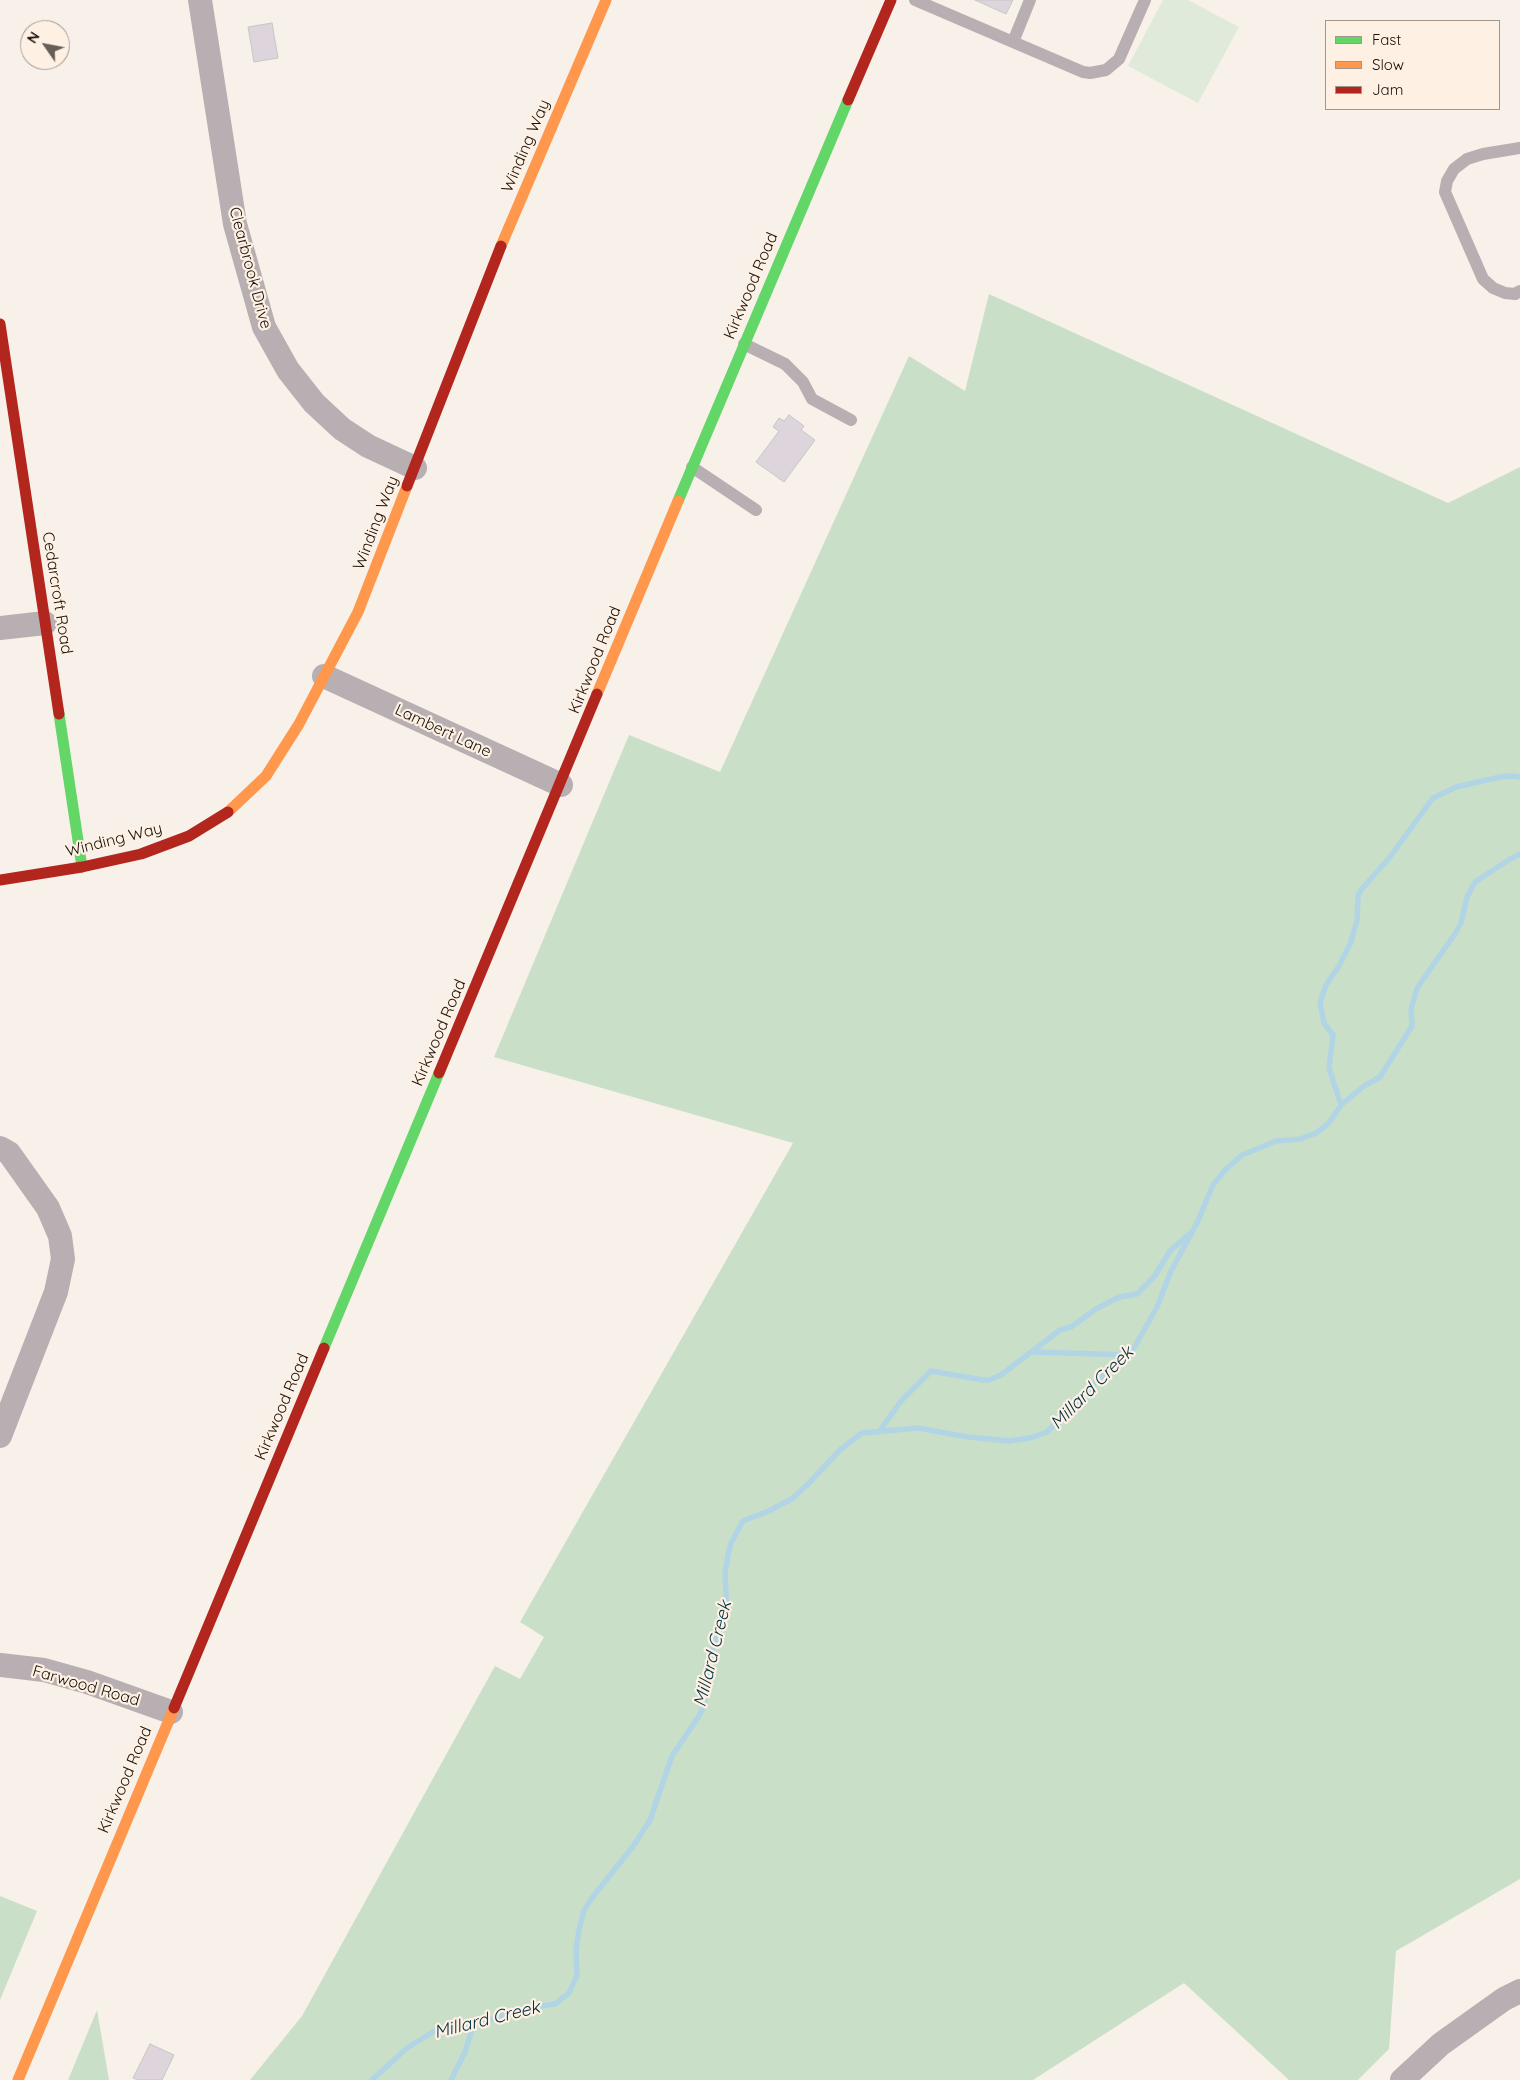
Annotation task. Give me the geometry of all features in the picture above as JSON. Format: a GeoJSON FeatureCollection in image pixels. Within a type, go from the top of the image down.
{"type":"FeatureCollection","features":[{"type":"Feature","properties":{"kind":"street","name":"Clearbrook Drive"},"geometry":{"type":"LineString","coordinates":[[200,0],[235,224],[264,327],[288,370],[314,403],[342,429],[368,446],[415,468]]}},
{"type":"Feature","properties":{"kind":"street","name":"Winding Way"},"geometry":{"type":"LineString","coordinates":[[0,880],[82,867],[140,854],[189,836],[228,812],[266,776],[299,724],[358,612],[498,253],[606,0]]}},
{"type":"Feature","properties":{"kind":"street","name":"Kirkwood Road"},"geometry":{"type":"LineString","coordinates":[[18,2080],[561,785],[692,467],[891,0]]}},
{"type":"Feature","properties":{"kind":"street","name":"Cedarcroft Road"},"geometry":{"type":"LineString","coordinates":[[0,324],[82,867]]}},
{"type":"Feature","properties":{"kind":"street"},"geometry":{"type":"LineString","coordinates":[[0,628],[45,623]]}},
{"type":"Feature","properties":{"kind":"street","name":"Lambert Lane"},"geometry":{"type":"LineString","coordinates":[[324,676],[561,785]]}},
{"type":"Feature","properties":{"kind":"street"},"geometry":{"type":"LineString","coordinates":[[0,1148],[9,1153],[48,1208],[60,1236],[63,1259],[56,1292],[0,1436]]}},
{"type":"Feature","properties":{"kind":"street","name":"Farwood Road"},"geometry":{"type":"LineString","coordinates":[[0,1665],[44,1670],[87,1682],[171,1712]]}},
{"type":"Feature","properties":{"kind":"street"},"geometry":{"type":"LineString","coordinates":[[1402,2080],[1441,2044],[1504,1999],[1520,1991]]}},
{"type":"Feature","properties":{"kind":"lane"},"geometry":{"type":"LineString","coordinates":[[915,0],[1084,72],[1106,70],[1121,56],[1145,0]]}},
{"type":"Feature","properties":{"kind":"lane"},"geometry":{"type":"LineString","coordinates":[[1013,42],[1030,0]]}},
{"type":"Feature","properties":{"kind":"lane"},"geometry":{"type":"LineString","coordinates":[[1520,148],[1483,154],[1467,159],[1454,169],[1447,181],[1445,192],[1482,279],[1493,288],[1505,293],[1515,294],[1520,291]]}},
{"type":"Feature","properties":{"kind":"lane"},"geometry":{"type":"LineString","coordinates":[[744,344],[785,364],[803,382],[812,399],[851,420]]}},
{"type":"Feature","properties":{"kind":"lane"},"geometry":{"type":"LineString","coordinates":[[692,467],[756,510]]}},
{"type":"Feature","properties":{"kind":"green space"},"geometry":{"type":"Polygon","coordinates":[[[1163,0],[1188,0],[1239,27],[1198,103],[1128,66],[1163,0]]]}},
{"type":"Feature","properties":{"kind":"green space"},"geometry":{"type":"Polygon","coordinates":[[[989,294],[1448,503],[1520,467],[1520,1879],[1396,1951],[1389,2049],[1358,2080],[1289,2080],[1184,1983],[1033,2080],[250,2080],[302,2016],[495,1666],[520,1679],[544,1637],[520,1622],[793,1143],[494,1057],[629,735],[720,772],[909,356],[965,391],[989,294]]]}},
{"type":"Feature","properties":{"kind":"green space"},"geometry":{"type":"Polygon","coordinates":[[[0,1896],[37,1911],[0,2000],[0,1896]]]}},
{"type":"Feature","properties":{"kind":"green space"},"geometry":{"type":"Polygon","coordinates":[[[97,2010],[109,2080],[68,2080],[97,2010]]]}},
{"type":"Feature","properties":{"kind":"building"},"geometry":{"type":"Polygon","coordinates":[[[975,0],[1013,0],[1006,14],[975,0]]]}},
{"type":"Feature","properties":{"kind":"building"},"geometry":{"type":"Polygon","coordinates":[[[272,23],[278,58],[254,62],[248,27],[272,23]]]}},
{"type":"Feature","properties":{"kind":"building"},"geometry":{"type":"Polygon","coordinates":[[[789,415],[804,426],[801,430],[815,440],[784,482],[756,462],[779,431],[773,427],[779,418],[784,421],[789,415]]]}},
{"type":"Feature","properties":{"kind":"building"},"geometry":{"type":"Polygon","coordinates":[[[150,2044],[174,2055],[162,2080],[138,2080],[133,2078],[150,2044]]]}},
{"type":"Feature","properties":{"kind":"waterway"},"geometry":{"type":"LineString","coordinates":[[1341,1105],[1329,1068],[1333,1035],[1324,1023],[1320,1003],[1326,985],[1339,966],[1351,942],[1357,920],[1358,896],[1361,890],[1390,857],[1433,798],[1456,787],[1500,777],[1520,777]]}},
{"type":"Feature","properties":{"kind":"waterway","name":"Millard Creek"},"geometry":{"type":"LineString","coordinates":[[372,2080],[407,2048],[436,2030],[472,2026],[524,2008],[555,2004],[569,1993],[577,1975],[576,1950],[584,1910],[634,1845],[650,1820],[672,1756],[703,1708],[707,1693],[706,1666],[727,1612],[725,1573],[728,1555],[731,1543],[743,1521],[771,1510],[793,1498],[841,1449],[862,1433],[918,1428],[968,1437],[1009,1441],[1030,1438],[1047,1432],[1102,1376],[1130,1355],[1157,1307],[1171,1271],[1197,1223],[1213,1185],[1225,1170],[1242,1155],[1276,1141],[1300,1139],[1316,1133],[1329,1123],[1341,1105],[1364,1086],[1380,1077],[1412,1026],[1411,1009],[1417,988],[1455,934],[1461,923],[1467,897],[1475,882],[1520,854]]}},
{"type":"Feature","properties":{"kind":"waterway"},"geometry":{"type":"LineString","coordinates":[[879,1432],[901,1401],[931,1371],[983,1380],[989,1380],[1001,1375],[1060,1330],[1071,1327],[1096,1309],[1119,1297],[1137,1294],[1154,1277],[1170,1251],[1189,1234]]}},
{"type":"Feature","properties":{"kind":"waterway"},"geometry":{"type":"LineString","coordinates":[[1034,1352],[1130,1355]]}},
{"type":"Feature","properties":{"kind":"waterway"},"geometry":{"type":"LineString","coordinates":[[451,2080],[465,2052],[473,2026]]}},
{"type":"Feature","properties":{"kind":"traffic: fast"},"geometry":{"type":"LineString","coordinates":[[678,501],[848,100]]}},
{"type":"Feature","properties":{"kind":"traffic: fast"},"geometry":{"type":"LineString","coordinates":[[59,714],[82,867]]}},
{"type":"Feature","properties":{"kind":"traffic: fast"},"geometry":{"type":"LineString","coordinates":[[324,1348],[439,1073]]}},
{"type":"Feature","properties":{"kind":"traffic: slow"},"geometry":{"type":"LineString","coordinates":[[501,246],[606,0]]}},
{"type":"Feature","properties":{"kind":"traffic: slow"},"geometry":{"type":"LineString","coordinates":[[228,812],[266,776],[299,724],[358,612],[407,486]]}},
{"type":"Feature","properties":{"kind":"traffic: slow"},"geometry":{"type":"LineString","coordinates":[[597,694],[678,501]]}},
{"type":"Feature","properties":{"kind":"traffic: slow"},"geometry":{"type":"LineString","coordinates":[[18,2080],[174,1708]]}},
{"type":"Feature","properties":{"kind":"traffic: jam"},"geometry":{"type":"LineString","coordinates":[[848,100],[891,0]]}},
{"type":"Feature","properties":{"kind":"traffic: jam"},"geometry":{"type":"LineString","coordinates":[[407,486],[501,246]]}},
{"type":"Feature","properties":{"kind":"traffic: jam"},"geometry":{"type":"LineString","coordinates":[[0,324],[59,714]]}},
{"type":"Feature","properties":{"kind":"traffic: jam"},"geometry":{"type":"LineString","coordinates":[[439,1073],[597,694]]}},
{"type":"Feature","properties":{"kind":"traffic: jam"},"geometry":{"type":"LineString","coordinates":[[0,880],[82,867],[141,854],[189,836],[228,812]]}},
{"type":"Feature","properties":{"kind":"traffic: jam"},"geometry":{"type":"LineString","coordinates":[[174,1708],[324,1348]]}}]}
